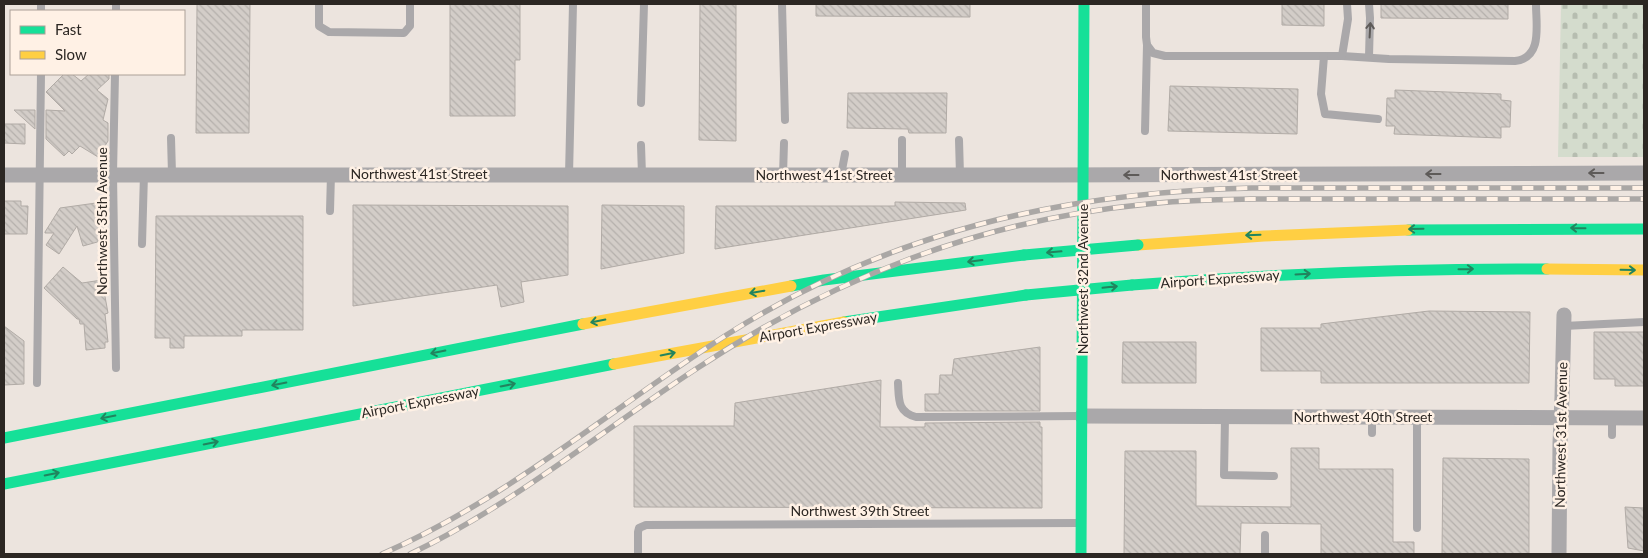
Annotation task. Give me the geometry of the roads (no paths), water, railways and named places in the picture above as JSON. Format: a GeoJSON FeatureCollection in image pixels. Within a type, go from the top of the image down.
{"type":"FeatureCollection","features":[{"type":"Feature","properties":{"kind":"main road","name":"Northwest 32nd Avenue"},"geometry":{"type":"LineString","coordinates":[[1080,554],[1084,4]]}},
{"type":"Feature","properties":{"kind":"main road"},"geometry":{"type":"LineString","coordinates":[[4,438],[708,300],[824,280],[1024,255],[1238,236],[1398,230],[1520,228],[1644,229]]}},
{"type":"Feature","properties":{"kind":"main road","name":"Airport Expressway"},"geometry":{"type":"LineString","coordinates":[[4,484],[791,331],[1026,295],[1242,276],[1390,270],[1520,268],[1644,270]]}},
{"type":"Feature","properties":{"kind":"main road"},"geometry":{"type":"LineString","coordinates":[[95,408],[242,391]]}},
{"type":"Feature","properties":{"kind":"street","name":"Northwest 41st Street"},"geometry":{"type":"LineString","coordinates":[[4,175],[1644,173]]}},
{"type":"Feature","properties":{"kind":"street","name":"Northwest 31st Avenue"},"geometry":{"type":"LineString","coordinates":[[1559,554],[1564,320]]}},
{"type":"Feature","properties":{"kind":"street","name":"Northwest 40th Street"},"geometry":{"type":"LineString","coordinates":[[1082,416],[1644,418]]}},
{"type":"Feature","properties":{"kind":"lane"},"geometry":{"type":"LineString","coordinates":[[319,4],[319,26],[330,32],[394,33],[404,33],[410,26],[410,4]]}},
{"type":"Feature","properties":{"kind":"lane"},"geometry":{"type":"LineString","coordinates":[[569,174],[573,4]]}},
{"type":"Feature","properties":{"kind":"lane"},"geometry":{"type":"LineString","coordinates":[[642,103],[644,4]]}},
{"type":"Feature","properties":{"kind":"lane"},"geometry":{"type":"LineString","coordinates":[[782,4],[785,120]]}},
{"type":"Feature","properties":{"kind":"lane"},"geometry":{"type":"LineString","coordinates":[[1145,131],[1146,4]]}},
{"type":"Feature","properties":{"kind":"lane"},"geometry":{"type":"LineString","coordinates":[[1342,56],[1348,19],[1347,4]]}},
{"type":"Feature","properties":{"kind":"lane"},"geometry":{"type":"LineString","coordinates":[[1369,4],[1369,57]]}},
{"type":"Feature","properties":{"kind":"lane"},"geometry":{"type":"LineString","coordinates":[[1147,45],[1153,53],[1165,56],[1342,56],[1389,59],[1523,60],[1531,55],[1535,46],[1536,4]]}},
{"type":"Feature","properties":{"kind":"lane"},"geometry":{"type":"LineString","coordinates":[[1324,56],[1321,94],[1325,114],[1378,119]]}},
{"type":"Feature","properties":{"kind":"lane"},"geometry":{"type":"LineString","coordinates":[[37,383],[41,75]]}},
{"type":"Feature","properties":{"kind":"lane","name":"Northwest 35th Avenue"},"geometry":{"type":"LineString","coordinates":[[115,75],[113,174],[116,368]]}},
{"type":"Feature","properties":{"kind":"lane"},"geometry":{"type":"LineString","coordinates":[[171,138],[172,174]]}},
{"type":"Feature","properties":{"kind":"lane"},"geometry":{"type":"LineString","coordinates":[[902,140],[902,175]]}},
{"type":"Feature","properties":{"kind":"lane"},"geometry":{"type":"LineString","coordinates":[[959,140],[960,175]]}},
{"type":"Feature","properties":{"kind":"lane"},"geometry":{"type":"LineString","coordinates":[[783,175],[784,143]]}},
{"type":"Feature","properties":{"kind":"lane"},"geometry":{"type":"LineString","coordinates":[[641,145],[642,175]]}},
{"type":"Feature","properties":{"kind":"lane"},"geometry":{"type":"LineString","coordinates":[[841,175],[845,154]]}},
{"type":"Feature","properties":{"kind":"lane"},"geometry":{"type":"LineString","coordinates":[[142,244],[144,174]]}},
{"type":"Feature","properties":{"kind":"lane"},"geometry":{"type":"LineString","coordinates":[[330,211],[331,174]]}},
{"type":"Feature","properties":{"kind":"lane"},"geometry":{"type":"LineString","coordinates":[[1564,320],[1644,322]]}},
{"type":"Feature","properties":{"kind":"lane"},"geometry":{"type":"LineString","coordinates":[[898,383],[899,402],[903,410],[908,415],[916,417],[1082,416]]}},
{"type":"Feature","properties":{"kind":"lane"},"geometry":{"type":"LineString","coordinates":[[1372,417],[1372,433]]}},
{"type":"Feature","properties":{"kind":"lane"},"geometry":{"type":"LineString","coordinates":[[1417,417],[1418,528]]}},
{"type":"Feature","properties":{"kind":"lane"},"geometry":{"type":"LineString","coordinates":[[1225,418],[1224,475],[1274,476]]}},
{"type":"Feature","properties":{"kind":"lane"},"geometry":{"type":"LineString","coordinates":[[1612,418],[1612,435]]}},
{"type":"Feature","properties":{"kind":"lane","name":"Northwest 39th Street"},"geometry":{"type":"LineString","coordinates":[[638,554],[639,528],[646,525],[1081,523]]}},
{"type":"Feature","properties":{"kind":"lane"},"geometry":{"type":"LineString","coordinates":[[1265,535],[1265,554]]}},
{"type":"Feature","properties":{"kind":"railway"},"geometry":{"type":"LineString","coordinates":[[382,554],[428,532],[473,507],[559,451],[685,362],[728,334],[789,299],[851,269],[915,244],[980,224],[1046,209],[1113,198],[1182,191],[1252,188],[1644,188]]}},
{"type":"Feature","properties":{"kind":"railway"},"geometry":{"type":"LineString","coordinates":[[410,554],[448,535],[521,490],[696,369],[749,336],[802,307],[856,281],[912,258],[969,239],[1027,224],[1087,212],[1148,204],[1200,200],[1644,199]]}}]}
